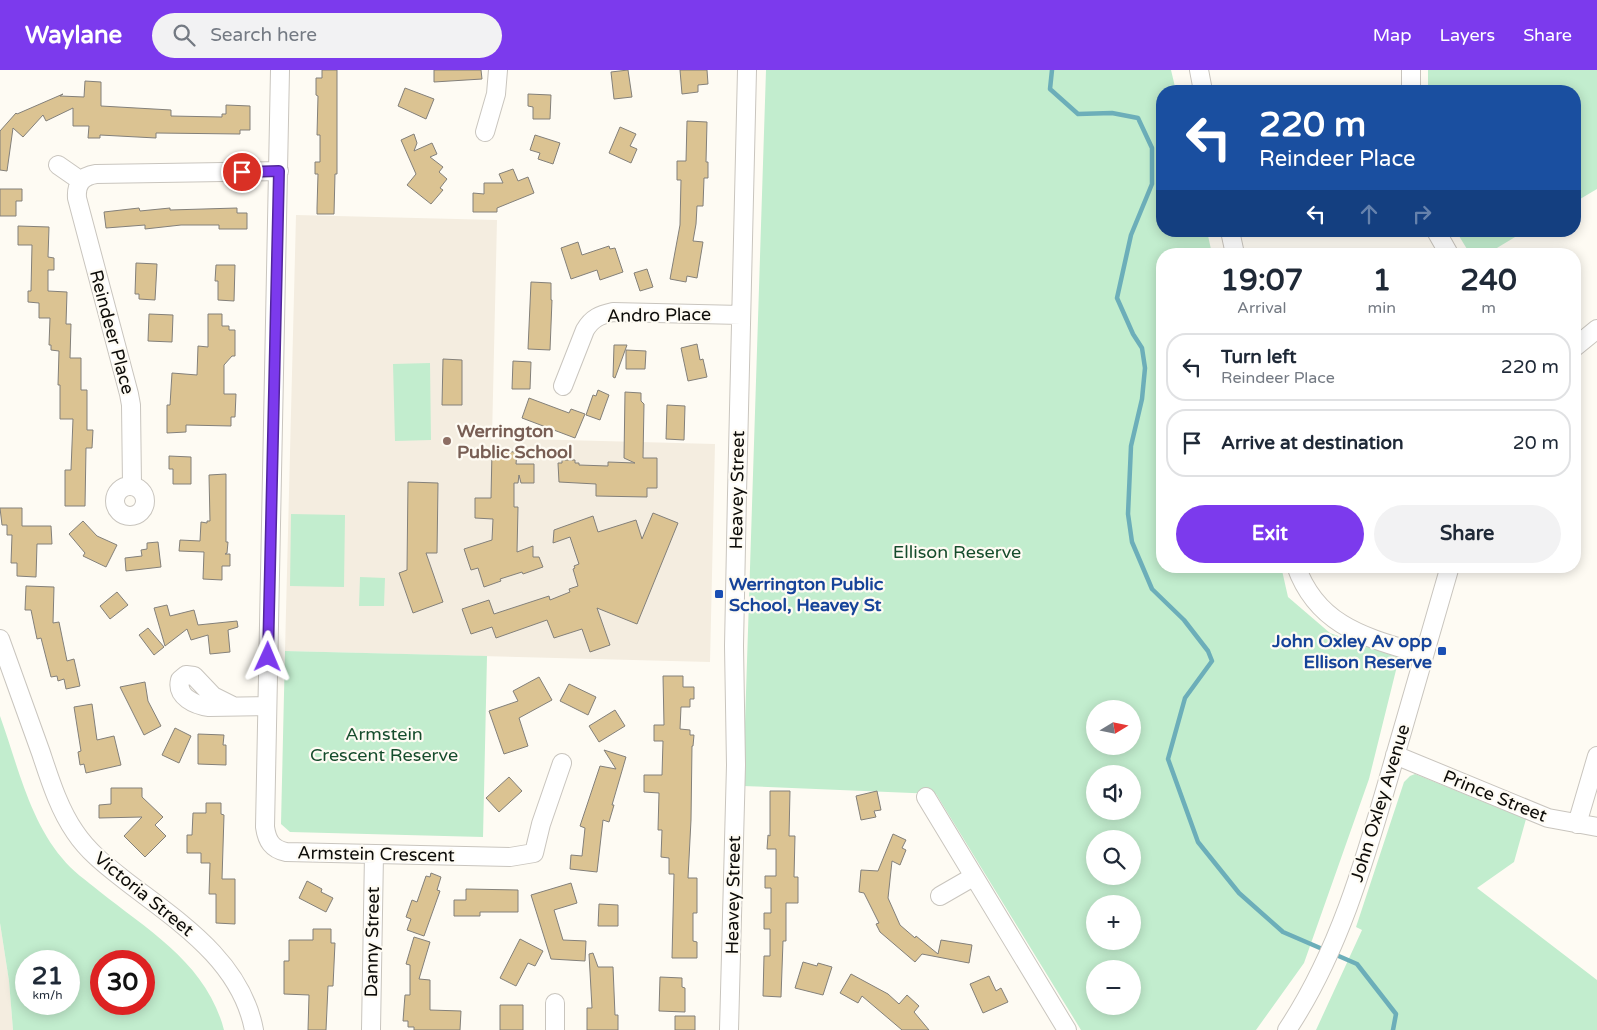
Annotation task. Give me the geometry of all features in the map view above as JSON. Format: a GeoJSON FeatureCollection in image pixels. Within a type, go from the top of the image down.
{"type":"FeatureCollection","features":[{"type":"Feature","properties":{"kind":"street","name":"Armstein Crescent"},"geometry":{"type":"LineString","coordinates":[[280,70],[266,834],[271,845],[286,852],[510,857],[534,853],[541,824],[562,763]]}},
{"type":"Feature","properties":{"kind":"street"},"geometry":{"type":"LineString","coordinates":[[485,132],[496,94],[498,70]]}},
{"type":"Feature","properties":{"kind":"street","name":"Heavey Street"},"geometry":{"type":"LineString","coordinates":[[729,1030],[736,765],[734,646],[747,70]]}},
{"type":"Feature","properties":{"kind":"street"},"geometry":{"type":"LineString","coordinates":[[1199,70],[1202,85]]}},
{"type":"Feature","properties":{"kind":"street"},"geometry":{"type":"LineString","coordinates":[[1411,70],[1411,85]]}},
{"type":"Feature","properties":{"kind":"street"},"geometry":{"type":"LineString","coordinates":[[58,165],[80,181],[96,174],[279,171]]}},
{"type":"Feature","properties":{"kind":"street","name":"Reindeer Place"},"geometry":{"type":"LineString","coordinates":[[80,181],[77,198],[131,405],[132,485]]}},
{"type":"Feature","properties":{"kind":"street"},"geometry":{"type":"LineString","coordinates":[[1439,237],[1446,248]]}},
{"type":"Feature","properties":{"kind":"street","name":"Andro Place"},"geometry":{"type":"LineString","coordinates":[[563,386],[585,330],[590,322],[598,316],[613,312],[741,315]]}},
{"type":"Feature","properties":{"kind":"street"},"geometry":{"type":"LineString","coordinates":[[1581,342],[1597,329]]}},
{"type":"Feature","properties":{"kind":"street"},"geometry":{"type":"LineString","coordinates":[[1299,573],[1304,586],[1316,602],[1343,626],[1362,636],[1424,655]]}},
{"type":"Feature","properties":{"kind":"street","name":"John Oxley Avenue"},"geometry":{"type":"LineString","coordinates":[[1287,1030],[1318,976],[1362,869],[1448,573]]}},
{"type":"Feature","properties":{"kind":"street","name":"Victoria Street"},"geometry":{"type":"LineString","coordinates":[[0,639],[53,788],[64,814],[75,832],[101,862],[186,927],[213,952],[239,987],[249,1008],[254,1030]]}},
{"type":"Feature","properties":{"kind":"street"},"geometry":{"type":"LineString","coordinates":[[231,705],[267,706]]}},
{"type":"Feature","properties":{"kind":"street","name":"Prince Street"},"geometry":{"type":"LineString","coordinates":[[1395,755],[1548,818],[1597,827]]}},
{"type":"Feature","properties":{"kind":"street"},"geometry":{"type":"LineString","coordinates":[[1577,824],[1597,756]]}},
{"type":"Feature","properties":{"kind":"street"},"geometry":{"type":"LineString","coordinates":[[926,797],[1067,1030]]}},
{"type":"Feature","properties":{"kind":"street","name":"Danny Street"},"geometry":{"type":"LineString","coordinates":[[370,1030],[374,854]]}},
{"type":"Feature","properties":{"kind":"street"},"geometry":{"type":"LineString","coordinates":[[940,896],[973,877]]}},
{"type":"Feature","properties":{"kind":"street"},"geometry":{"type":"LineString","coordinates":[[555,1003],[555,1030]]}},
{"type":"Feature","properties":{"kind":"shaded area","name":"Werrington Public School"},"geometry":{"type":"Polygon","coordinates":[[[296,215],[497,220],[492,438],[715,444],[710,662],[285,651],[296,215]]]}},
{"type":"Feature","properties":{"kind":"shaded area"},"geometry":{"type":"Polygon","coordinates":[[[0,923],[9,981],[13,1030],[0,1030],[0,923]]]}},
{"type":"Feature","properties":{"kind":"green space","name":"Ellison Reserve"},"geometry":{"type":"Polygon","coordinates":[[[766,70],[1171,70],[1175,85],[1156,85],[1156,237],[1208,237],[1211,248],[1156,248],[1156,573],[1283,573],[1288,597],[1330,633],[1399,658],[1369,779],[1304,963],[1256,1030],[1081,1030],[936,794],[743,786],[766,70]]]}},
{"type":"Feature","properties":{"kind":"green space"},"geometry":{"type":"Polygon","coordinates":[[[1428,70],[1597,70],[1597,189],[1581,198],[1581,85],[1428,85],[1428,70]]]}},
{"type":"Feature","properties":{"kind":"green space"},"geometry":{"type":"Polygon","coordinates":[[[1460,237],[1515,237],[1497,248],[1466,248],[1460,237]]]}},
{"type":"Feature","properties":{"kind":"green space"},"geometry":{"type":"Polygon","coordinates":[[[430,363],[431,440],[395,441],[393,364],[430,363]]]}},
{"type":"Feature","properties":{"kind":"green space"},"geometry":{"type":"Polygon","coordinates":[[[291,514],[345,515],[344,587],[290,586],[291,514]]]}},
{"type":"Feature","properties":{"kind":"green space"},"geometry":{"type":"Polygon","coordinates":[[[360,577],[385,578],[384,606],[359,606],[360,577]]]}},
{"type":"Feature","properties":{"kind":"green space","name":"Armstein Crescent Reserve"},"geometry":{"type":"Polygon","coordinates":[[[285,651],[487,656],[483,837],[290,832],[281,824],[285,651]]]}},
{"type":"Feature","properties":{"kind":"green space"},"geometry":{"type":"Polygon","coordinates":[[[0,716],[32,808],[51,843],[75,872],[156,935],[190,968],[204,986],[216,1007],[224,1030],[13,1030],[9,981],[0,923],[0,716]]]}},
{"type":"Feature","properties":{"kind":"green space"},"geometry":{"type":"Polygon","coordinates":[[[1415,774],[1526,819],[1514,862],[1477,888],[1597,980],[1597,1030],[1316,1030],[1362,930],[1356,927],[1404,782],[1415,774]]]}},
{"type":"Feature","properties":{"kind":"building"},"geometry":{"type":"Polygon","coordinates":[[[322,70],[337,70],[337,174],[335,174],[334,214],[317,214],[318,174],[315,174],[315,162],[320,162],[320,135],[317,135],[318,96],[316,95],[316,78],[322,78],[322,70]]]}},
{"type":"Feature","properties":{"kind":"building"},"geometry":{"type":"Polygon","coordinates":[[[434,70],[481,70],[482,79],[434,82],[434,70]]]}},
{"type":"Feature","properties":{"kind":"building"},"geometry":{"type":"Polygon","coordinates":[[[628,70],[632,97],[614,99],[611,72],[628,70]]]}},
{"type":"Feature","properties":{"kind":"building"},"geometry":{"type":"Polygon","coordinates":[[[680,70],[707,70],[708,84],[698,85],[698,92],[682,94],[680,70]]]}},
{"type":"Feature","properties":{"kind":"building"},"geometry":{"type":"Polygon","coordinates":[[[85,81],[101,82],[101,106],[171,110],[171,116],[222,117],[222,114],[226,114],[226,105],[250,106],[250,130],[240,130],[240,134],[156,133],[156,138],[100,135],[100,138],[88,138],[89,126],[73,126],[73,108],[46,121],[43,115],[23,137],[13,128],[7,171],[0,170],[0,131],[16,113],[63,94],[60,96],[84,97],[85,81]]]}},
{"type":"Feature","properties":{"kind":"building"},"geometry":{"type":"Polygon","coordinates":[[[405,88],[434,99],[426,119],[398,106],[405,88]]]}},
{"type":"Feature","properties":{"kind":"building"},"geometry":{"type":"Polygon","coordinates":[[[528,94],[551,95],[550,119],[533,119],[533,107],[528,106],[528,94]]]}},
{"type":"Feature","properties":{"kind":"building"},"geometry":{"type":"Polygon","coordinates":[[[687,121],[707,122],[706,162],[708,162],[708,178],[704,178],[703,206],[697,206],[693,241],[703,242],[697,278],[687,276],[686,282],[670,279],[680,225],[681,180],[677,180],[677,161],[686,161],[687,121]]]}},
{"type":"Feature","properties":{"kind":"building"},"geometry":{"type":"Polygon","coordinates":[[[620,127],[636,134],[630,146],[637,149],[631,163],[609,153],[620,127]]]}},
{"type":"Feature","properties":{"kind":"building"},"geometry":{"type":"Polygon","coordinates":[[[414,134],[417,143],[414,151],[432,143],[437,154],[430,157],[443,167],[439,172],[447,179],[440,188],[443,190],[431,204],[407,185],[416,174],[401,140],[414,134]]]}},
{"type":"Feature","properties":{"kind":"building"},"geometry":{"type":"Polygon","coordinates":[[[535,135],[560,143],[553,164],[538,159],[540,153],[530,150],[535,135]]]}},
{"type":"Feature","properties":{"kind":"building"},"geometry":{"type":"Polygon","coordinates":[[[513,169],[518,181],[528,177],[534,193],[497,208],[497,212],[473,212],[473,193],[484,194],[484,183],[503,183],[499,174],[513,169]]]}},
{"type":"Feature","properties":{"kind":"building"},"geometry":{"type":"Polygon","coordinates":[[[0,189],[22,189],[22,201],[16,201],[16,216],[0,216],[0,189]]]}},
{"type":"Feature","properties":{"kind":"building"},"geometry":{"type":"Polygon","coordinates":[[[139,208],[140,211],[170,208],[170,210],[237,208],[237,213],[247,213],[247,229],[219,229],[219,225],[181,225],[145,229],[145,225],[106,228],[104,212],[139,208]]]}},
{"type":"Feature","properties":{"kind":"building"},"geometry":{"type":"Polygon","coordinates":[[[18,226],[49,227],[48,257],[54,258],[54,270],[48,270],[48,291],[67,292],[66,324],[71,324],[70,358],[81,358],[81,390],[87,390],[87,430],[93,430],[92,448],[86,448],[85,506],[65,506],[65,470],[71,470],[73,419],[60,419],[59,351],[51,350],[51,345],[49,345],[50,318],[39,318],[39,303],[28,302],[28,291],[31,291],[32,245],[18,245],[18,226]]]}},
{"type":"Feature","properties":{"kind":"building"},"geometry":{"type":"Polygon","coordinates":[[[578,242],[582,255],[609,246],[610,249],[615,248],[623,272],[600,280],[597,270],[571,279],[561,248],[578,242]]]}},
{"type":"Feature","properties":{"kind":"building"},"geometry":{"type":"Polygon","coordinates":[[[136,263],[157,264],[155,300],[139,299],[139,294],[135,294],[136,263]]]}},
{"type":"Feature","properties":{"kind":"building"},"geometry":{"type":"Polygon","coordinates":[[[216,265],[235,265],[234,301],[218,300],[218,281],[215,281],[216,265]]]}},
{"type":"Feature","properties":{"kind":"building"},"geometry":{"type":"Polygon","coordinates":[[[647,269],[653,287],[640,291],[634,273],[647,269]]]}},
{"type":"Feature","properties":{"kind":"building"},"geometry":{"type":"Polygon","coordinates":[[[531,282],[551,283],[550,350],[528,349],[531,282]]]}},
{"type":"Feature","properties":{"kind":"building"},"geometry":{"type":"Polygon","coordinates":[[[149,314],[173,315],[172,342],[148,341],[149,314]]]}},
{"type":"Feature","properties":{"kind":"building"},"geometry":{"type":"Polygon","coordinates":[[[208,314],[222,314],[222,326],[229,326],[229,330],[235,330],[235,356],[232,356],[224,365],[224,394],[236,394],[235,417],[231,417],[231,426],[186,425],[186,432],[167,433],[167,405],[170,405],[172,373],[197,375],[198,346],[208,347],[208,314]]]}},
{"type":"Feature","properties":{"kind":"building"},"geometry":{"type":"Polygon","coordinates":[[[697,344],[700,360],[703,359],[707,377],[688,381],[681,348],[697,344]]]}},
{"type":"Feature","properties":{"kind":"building"},"geometry":{"type":"Polygon","coordinates":[[[614,345],[627,345],[615,378],[613,377],[614,345]]]}},
{"type":"Feature","properties":{"kind":"building"},"geometry":{"type":"Polygon","coordinates":[[[626,350],[646,351],[645,369],[626,369],[626,350]]]}},
{"type":"Feature","properties":{"kind":"building"},"geometry":{"type":"Polygon","coordinates":[[[443,359],[462,360],[462,405],[442,405],[443,359]]]}},
{"type":"Feature","properties":{"kind":"building"},"geometry":{"type":"Polygon","coordinates":[[[513,361],[531,362],[530,389],[512,389],[513,361]]]}},
{"type":"Feature","properties":{"kind":"building"},"geometry":{"type":"Polygon","coordinates":[[[598,390],[609,395],[600,420],[586,415],[593,395],[596,396],[598,390]]]}},
{"type":"Feature","properties":{"kind":"building"},"geometry":{"type":"Polygon","coordinates":[[[625,392],[641,393],[641,401],[644,404],[643,458],[657,458],[657,488],[647,488],[647,497],[596,496],[596,484],[559,482],[558,463],[562,463],[562,460],[575,460],[575,463],[579,463],[579,465],[608,466],[608,462],[635,463],[624,458],[625,392]]]}},
{"type":"Feature","properties":{"kind":"building"},"geometry":{"type":"Polygon","coordinates":[[[529,398],[569,413],[571,409],[585,414],[575,438],[522,418],[529,398]]]}},
{"type":"Feature","properties":{"kind":"building"},"geometry":{"type":"Polygon","coordinates":[[[667,405],[685,406],[684,440],[666,439],[667,405]]]}},
{"type":"Feature","properties":{"kind":"building"},"geometry":{"type":"Polygon","coordinates":[[[492,451],[517,452],[516,464],[534,464],[534,483],[521,483],[519,475],[518,483],[514,483],[514,507],[518,507],[517,552],[533,546],[533,557],[539,557],[543,567],[500,579],[501,581],[484,587],[478,568],[471,570],[464,549],[492,540],[493,519],[475,518],[475,498],[491,498],[492,451]]]}},
{"type":"Feature","properties":{"kind":"building"},"geometry":{"type":"Polygon","coordinates":[[[169,456],[191,457],[191,484],[173,484],[173,469],[169,469],[169,456]]]}},
{"type":"Feature","properties":{"kind":"building"},"geometry":{"type":"Polygon","coordinates":[[[226,474],[226,542],[228,542],[227,553],[225,554],[230,554],[230,566],[222,566],[222,580],[203,579],[204,552],[179,551],[180,540],[200,541],[201,522],[207,523],[207,521],[210,521],[209,475],[226,474]]]}},
{"type":"Feature","properties":{"kind":"building"},"geometry":{"type":"Polygon","coordinates":[[[408,482],[438,483],[437,553],[426,553],[443,602],[413,613],[399,573],[407,570],[408,482]]]}},
{"type":"Feature","properties":{"kind":"building"},"geometry":{"type":"Polygon","coordinates":[[[0,508],[22,508],[22,526],[51,526],[52,544],[37,544],[36,577],[17,576],[17,563],[11,563],[12,535],[7,535],[7,525],[2,525],[0,508]]]}},
{"type":"Feature","properties":{"kind":"building"},"geometry":{"type":"Polygon","coordinates":[[[653,513],[678,523],[637,624],[597,608],[610,645],[590,652],[582,629],[554,638],[547,620],[496,638],[492,627],[471,634],[462,609],[489,600],[494,614],[549,596],[550,600],[570,592],[569,589],[578,586],[573,569],[575,568],[574,566],[579,564],[570,537],[553,543],[554,530],[593,516],[598,532],[636,520],[642,539],[653,513]]]}},
{"type":"Feature","properties":{"kind":"building"},"geometry":{"type":"Polygon","coordinates":[[[83,521],[97,536],[117,545],[106,567],[83,556],[85,553],[69,534],[83,521]]]}},
{"type":"Feature","properties":{"kind":"building"},"geometry":{"type":"Polygon","coordinates":[[[158,542],[161,567],[126,571],[125,558],[142,556],[141,550],[147,549],[147,543],[158,542]]]}},
{"type":"Feature","properties":{"kind":"building"},"geometry":{"type":"Polygon","coordinates":[[[26,586],[54,587],[53,623],[59,622],[67,661],[74,659],[80,686],[66,689],[64,679],[58,681],[57,676],[51,677],[41,638],[37,639],[31,610],[25,610],[26,586]]]}},
{"type":"Feature","properties":{"kind":"building"},"geometry":{"type":"Polygon","coordinates":[[[117,592],[128,605],[110,619],[100,606],[117,592]]]}},
{"type":"Feature","properties":{"kind":"building"},"geometry":{"type":"Polygon","coordinates":[[[167,605],[170,616],[194,610],[198,625],[237,621],[238,627],[228,630],[230,652],[210,654],[208,635],[191,640],[187,629],[165,646],[154,608],[167,605]]]}},
{"type":"Feature","properties":{"kind":"building"},"geometry":{"type":"Polygon","coordinates":[[[148,628],[164,647],[154,655],[139,635],[148,628]]]}},
{"type":"Feature","properties":{"kind":"building"},"geometry":{"type":"Polygon","coordinates":[[[663,676],[683,676],[683,687],[694,687],[694,699],[690,699],[690,707],[681,707],[680,729],[690,730],[690,735],[694,735],[692,746],[688,878],[697,878],[697,913],[693,913],[693,941],[697,942],[697,958],[672,958],[674,874],[669,874],[669,858],[661,857],[662,830],[658,830],[659,793],[644,792],[644,775],[662,775],[663,741],[654,741],[654,725],[664,725],[663,676]]]}},
{"type":"Feature","properties":{"kind":"building"},"geometry":{"type":"Polygon","coordinates":[[[539,677],[552,700],[519,718],[528,746],[504,754],[489,711],[518,701],[513,691],[539,677]]]}},
{"type":"Feature","properties":{"kind":"building"},"geometry":{"type":"Polygon","coordinates":[[[145,682],[148,701],[161,726],[144,735],[120,687],[145,682]]]}},
{"type":"Feature","properties":{"kind":"building"},"geometry":{"type":"Polygon","coordinates":[[[569,684],[596,697],[588,715],[560,701],[569,684]]]}},
{"type":"Feature","properties":{"kind":"building"},"geometry":{"type":"Polygon","coordinates":[[[92,704],[97,740],[114,736],[121,765],[86,773],[84,764],[80,765],[78,752],[81,751],[74,707],[92,704]]]}},
{"type":"Feature","properties":{"kind":"building"},"geometry":{"type":"Polygon","coordinates":[[[615,710],[625,726],[599,742],[589,726],[615,710]]]}},
{"type":"Feature","properties":{"kind":"building"},"geometry":{"type":"Polygon","coordinates":[[[175,728],[191,736],[179,763],[162,755],[175,728]]]}},
{"type":"Feature","properties":{"kind":"building"},"geometry":{"type":"Polygon","coordinates":[[[198,734],[224,735],[223,745],[226,745],[226,765],[198,764],[198,734]]]}},
{"type":"Feature","properties":{"kind":"building"},"geometry":{"type":"Polygon","coordinates":[[[604,750],[626,757],[609,822],[603,820],[597,872],[570,869],[571,855],[582,856],[585,828],[580,826],[600,766],[616,769],[604,750]]]}},
{"type":"Feature","properties":{"kind":"building"},"geometry":{"type":"Polygon","coordinates":[[[509,777],[522,791],[499,812],[486,798],[509,777]]]}},
{"type":"Feature","properties":{"kind":"building"},"geometry":{"type":"Polygon","coordinates":[[[111,788],[142,788],[142,797],[163,817],[155,825],[166,836],[145,857],[124,836],[142,817],[99,818],[99,805],[111,804],[111,788]]]}},
{"type":"Feature","properties":{"kind":"building"},"geometry":{"type":"Polygon","coordinates":[[[770,791],[790,791],[789,836],[795,836],[794,877],[798,877],[798,903],[786,903],[786,941],[783,941],[781,997],[763,996],[764,956],[770,956],[770,929],[764,929],[764,913],[771,913],[771,888],[765,888],[765,876],[776,876],[776,849],[767,849],[768,835],[770,836],[770,791]]]}},
{"type":"Feature","properties":{"kind":"building"},"geometry":{"type":"Polygon","coordinates":[[[877,791],[881,810],[874,811],[876,817],[861,820],[856,796],[877,791]]]}},
{"type":"Feature","properties":{"kind":"building"},"geometry":{"type":"Polygon","coordinates":[[[206,803],[221,803],[221,814],[224,815],[222,879],[235,879],[235,924],[216,923],[216,894],[209,894],[210,863],[201,863],[201,853],[187,853],[187,835],[192,835],[193,813],[206,813],[206,803]]]}},
{"type":"Feature","properties":{"kind":"building"},"geometry":{"type":"Polygon","coordinates":[[[893,834],[906,840],[902,848],[906,850],[900,865],[892,861],[888,898],[900,925],[938,954],[941,940],[972,945],[969,963],[922,954],[915,962],[880,932],[876,924],[879,923],[864,893],[859,892],[861,870],[878,871],[893,834]]]}},
{"type":"Feature","properties":{"kind":"building"},"geometry":{"type":"Polygon","coordinates":[[[431,873],[441,877],[437,890],[440,891],[424,936],[407,930],[411,919],[406,917],[412,900],[417,902],[426,876],[430,877],[431,873]]]}},
{"type":"Feature","properties":{"kind":"building"},"geometry":{"type":"Polygon","coordinates":[[[307,881],[322,889],[321,892],[333,898],[326,912],[299,898],[307,881]]]}},
{"type":"Feature","properties":{"kind":"building"},"geometry":{"type":"Polygon","coordinates":[[[571,883],[577,903],[554,910],[563,940],[586,941],[585,961],[551,959],[531,895],[571,883]]]}},
{"type":"Feature","properties":{"kind":"building"},"geometry":{"type":"Polygon","coordinates":[[[466,889],[518,890],[518,912],[480,912],[480,916],[454,916],[454,900],[466,900],[466,889]]]}},
{"type":"Feature","properties":{"kind":"building"},"geometry":{"type":"Polygon","coordinates":[[[599,904],[618,905],[618,926],[598,926],[599,904]]]}},
{"type":"Feature","properties":{"kind":"building"},"geometry":{"type":"Polygon","coordinates":[[[313,929],[331,929],[331,943],[335,943],[333,986],[328,986],[326,1030],[308,1030],[309,995],[284,994],[284,961],[289,961],[289,940],[313,940],[313,929]]]}},
{"type":"Feature","properties":{"kind":"building"},"geometry":{"type":"Polygon","coordinates":[[[414,937],[430,942],[419,979],[430,980],[430,1010],[461,1011],[460,1030],[414,1030],[414,1027],[408,1027],[408,1021],[403,1021],[405,995],[410,995],[410,965],[406,964],[414,937]]]}},
{"type":"Feature","properties":{"kind":"building"},"geometry":{"type":"Polygon","coordinates":[[[520,939],[543,951],[535,966],[528,963],[516,986],[500,978],[520,939]]]}},
{"type":"Feature","properties":{"kind":"building"},"geometry":{"type":"Polygon","coordinates":[[[593,953],[598,967],[613,967],[615,1015],[618,1015],[618,1030],[587,1030],[587,1008],[592,1008],[589,954],[593,953]]]}},
{"type":"Feature","properties":{"kind":"building"},"geometry":{"type":"Polygon","coordinates":[[[803,962],[817,966],[818,963],[832,967],[823,995],[795,988],[803,962]]]}},
{"type":"Feature","properties":{"kind":"building"},"geometry":{"type":"Polygon","coordinates":[[[851,974],[888,994],[899,1004],[907,995],[919,1006],[914,1012],[929,1030],[902,1030],[862,996],[858,1003],[840,993],[851,974]]]}},
{"type":"Feature","properties":{"kind":"building"},"geometry":{"type":"Polygon","coordinates":[[[989,976],[996,991],[1001,988],[1008,1002],[983,1013],[970,984],[989,976]]]}},
{"type":"Feature","properties":{"kind":"building"},"geometry":{"type":"Polygon","coordinates":[[[660,977],[682,978],[682,987],[685,988],[685,1012],[659,1011],[660,977]]]}},
{"type":"Feature","properties":{"kind":"building"},"geometry":{"type":"Polygon","coordinates":[[[500,1005],[523,1005],[523,1030],[500,1030],[500,1005]]]}},
{"type":"Feature","properties":{"kind":"building"},"geometry":{"type":"Polygon","coordinates":[[[675,1016],[695,1016],[695,1030],[675,1030],[675,1016]]]}},
{"type":"Feature","properties":{"kind":"waterway"},"geometry":{"type":"LineString","coordinates":[[1052,70],[1050,89],[1078,114],[1112,113],[1138,118],[1152,148],[1152,184],[1131,235],[1117,298],[1133,334],[1142,348],[1145,368],[1142,399],[1131,446],[1128,514],[1132,542],[1152,589],[1184,620],[1208,651],[1212,661],[1185,698],[1168,759],[1198,842],[1239,893],[1283,932],[1327,951]]}},
{"type":"Feature","properties":{"kind":"waterway"},"geometry":{"type":"LineString","coordinates":[[1334,954],[1357,964],[1396,1014],[1393,1030]]}},
{"type":"Feature","properties":{"kind":"place","name":"Werrington Public School"},"geometry":{"type":"Point","coordinates":[447,441]}},
{"type":"Feature","properties":{"kind":"place","name":"Werrington Public School, Heavey St"},"geometry":{"type":"Point","coordinates":[719,594]}},
{"type":"Feature","properties":{"kind":"place","name":"John Oxley Av opp Ellison Reserve"},"geometry":{"type":"Point","coordinates":[1442,651]}},
{"type":"Feature","properties":{"kind":"route"},"geometry":{"type":"LineString","coordinates":[[242,172],[279,171],[268,657]]}}]}
